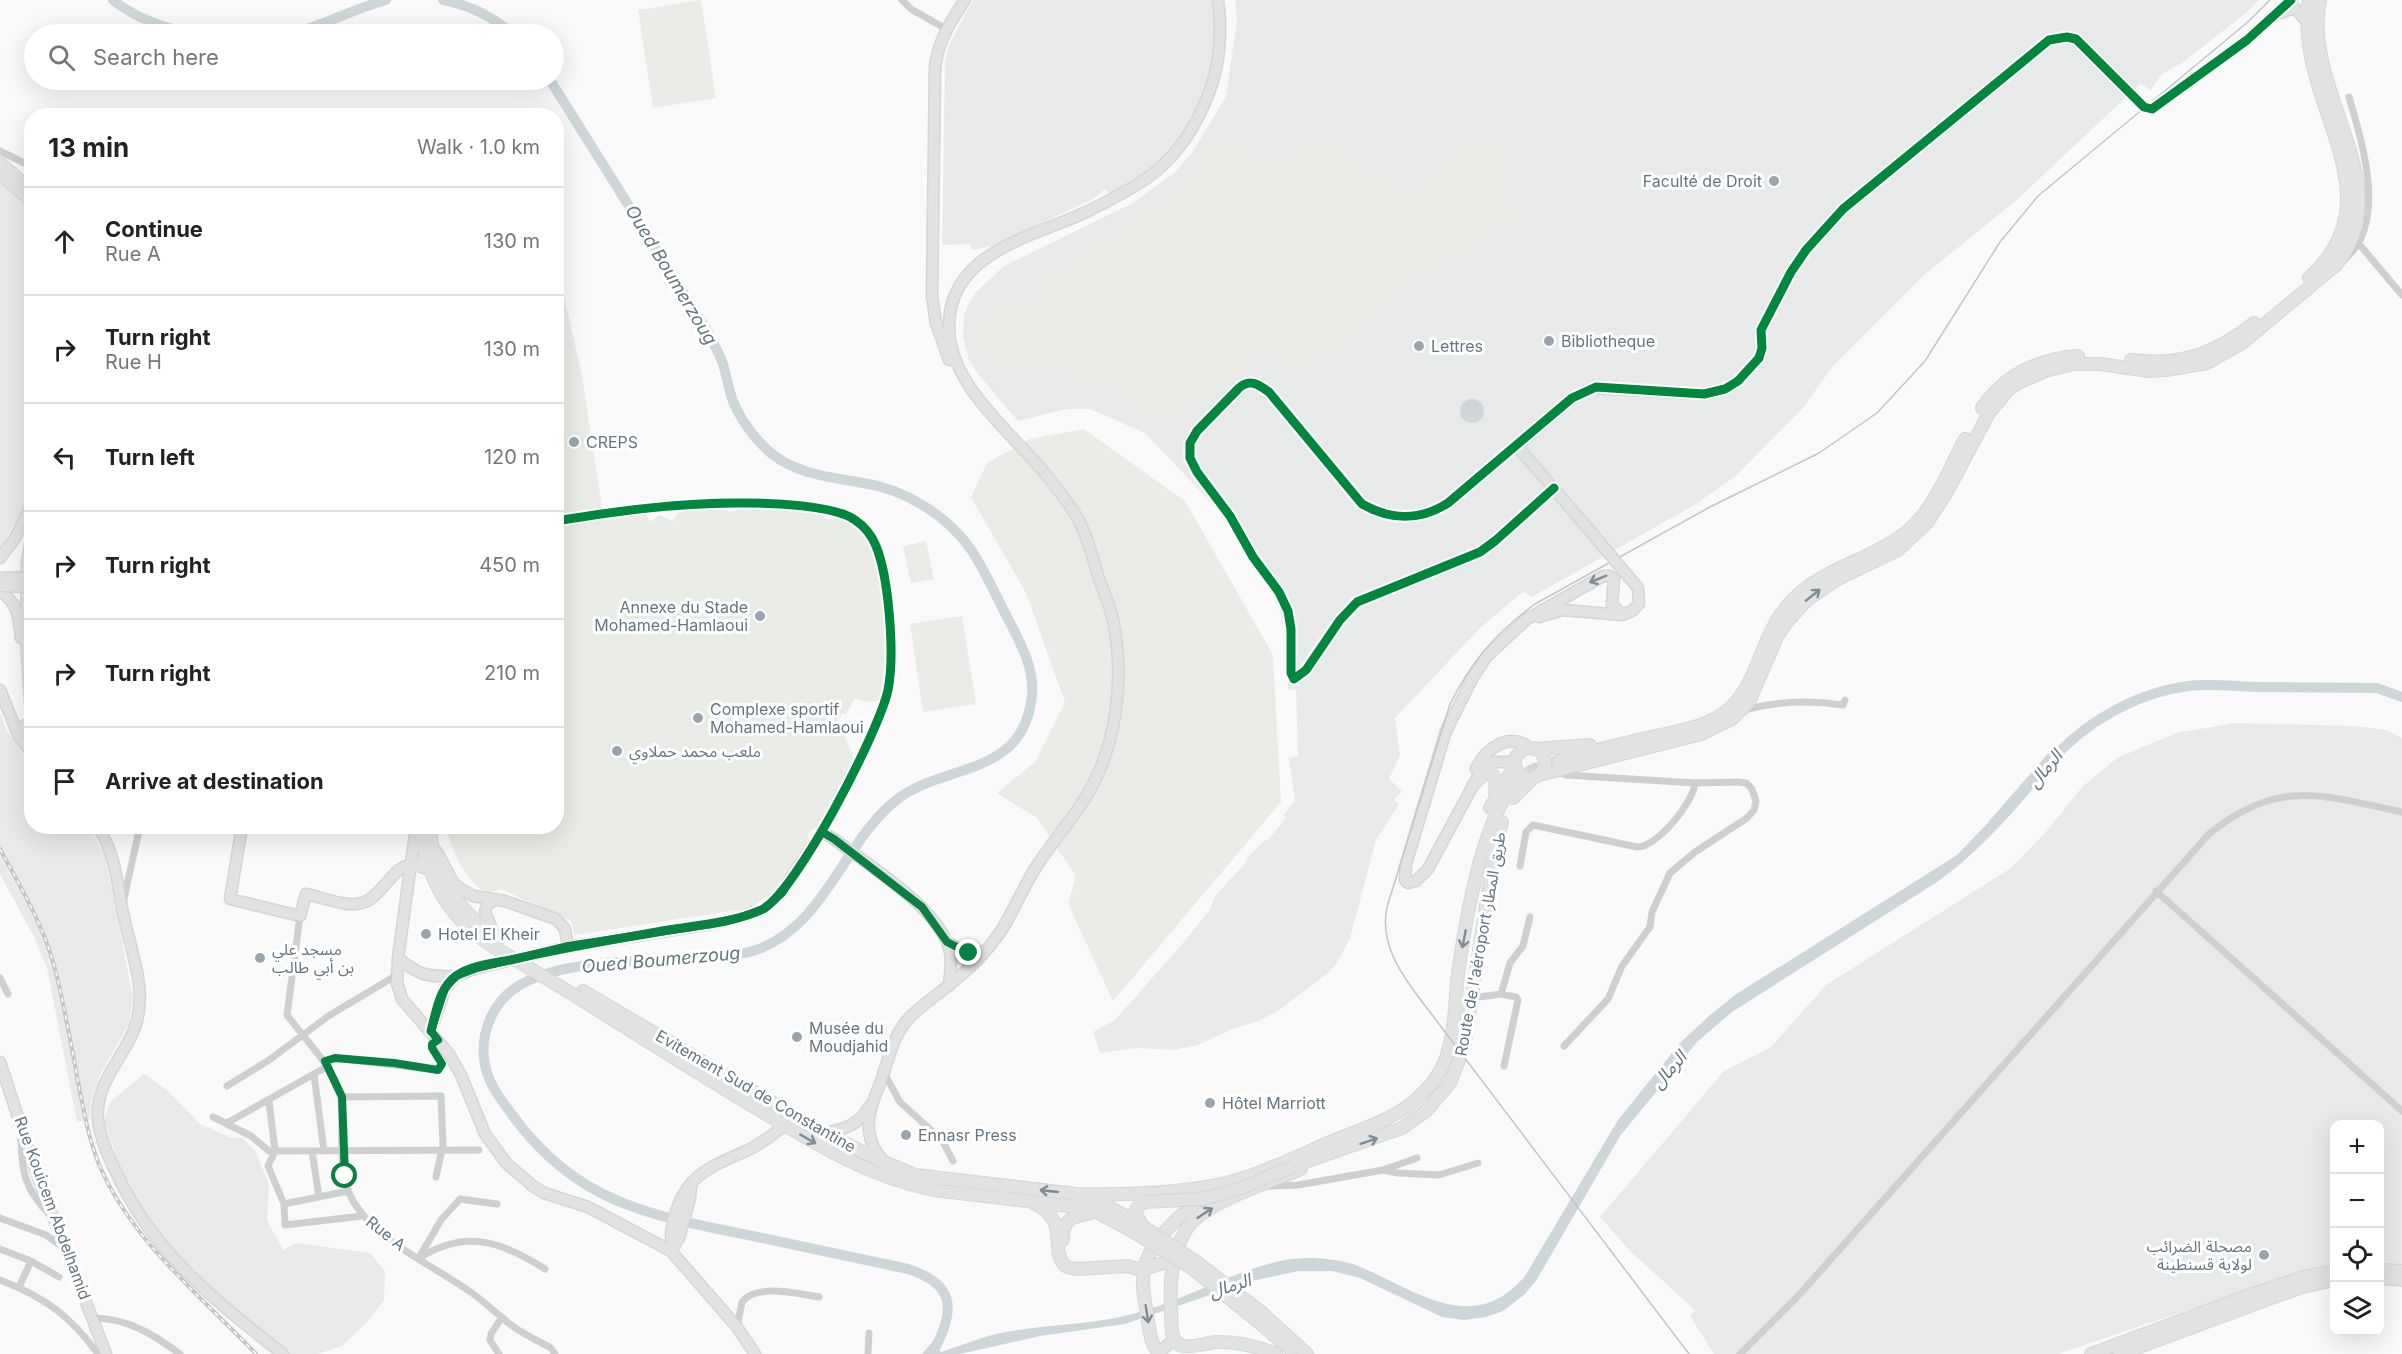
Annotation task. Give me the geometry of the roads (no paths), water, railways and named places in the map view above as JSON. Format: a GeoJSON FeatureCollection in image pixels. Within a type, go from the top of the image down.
{"type":"FeatureCollection","features":[{"type":"Feature","properties":{"kind":"highway","name":"Route de l'aéroport طريق المطار"},"geometry":{"type":"LineString","coordinates":[[1138,1229],[1135,1212],[1139,1205],[1146,1202],[1202,1199],[1239,1189],[1294,1166],[1402,1128],[1416,1120],[1436,1101],[1450,1083],[1459,1065],[1499,831],[1514,796],[1537,776],[1558,765],[1706,723],[1725,712],[1740,698],[1750,681],[1770,631],[1799,592],[1824,574],[1891,542],[1911,528],[1922,516],[1941,488],[1982,409],[1996,390],[2011,376],[2035,364],[2068,357],[2094,356],[2161,363],[2204,354],[2250,326],[2328,261],[2346,231],[2351,211],[2350,181],[2311,59],[2307,22],[2309,0]]}},
{"type":"Feature","properties":{"kind":"highway","name":"Route de l'aéroport طريق المطار"},"geometry":{"type":"LineString","coordinates":[[1558,765],[1701,734],[1725,725],[1742,710],[1755,690],[1777,637],[1786,623],[1807,600],[1836,580],[1898,550],[1927,523],[1953,482],[1989,413],[2009,389],[2045,370],[2073,364],[2166,370],[2207,363],[2242,343],[2336,265],[2346,254],[2360,225],[2362,196],[2349,143],[2322,66],[2317,30],[2320,0]]}},
{"type":"Feature","properties":{"kind":"highway"},"geometry":{"type":"LineString","coordinates":[[0,163],[24,184]]}},
{"type":"Feature","properties":{"kind":"highway"},"geometry":{"type":"LineString","coordinates":[[0,174],[24,194]]}},
{"type":"Feature","properties":{"kind":"highway"},"geometry":{"type":"LineString","coordinates":[[1490,809],[1521,751],[1574,748],[1680,724],[1706,723]]}},
{"type":"Feature","properties":{"kind":"highway"},"geometry":{"type":"LineString","coordinates":[[1515,764],[1520,774],[1537,776],[1544,767],[1544,758],[1532,749]]}},
{"type":"Feature","properties":{"kind":"highway"},"geometry":{"type":"LineString","coordinates":[[1474,784],[1485,773],[1491,773],[1494,776],[1496,788],[1478,853],[1478,868]]}},
{"type":"Feature","properties":{"kind":"highway","name":"Route de l'aéroport طريق المطار"},"geometry":{"type":"LineString","coordinates":[[1076,1194],[1168,1191],[1213,1186],[1242,1179],[1396,1113],[1415,1100],[1443,1067],[1452,1035],[1458,974],[1478,868],[1494,819],[1514,784]]}},
{"type":"Feature","properties":{"kind":"highway"},"geometry":{"type":"LineString","coordinates":[[420,834],[430,870],[447,905],[476,936],[496,942]]}},
{"type":"Feature","properties":{"kind":"highway"},"geometry":{"type":"LineString","coordinates":[[431,834],[438,866],[454,899],[465,912],[496,942],[581,995]]}},
{"type":"Feature","properties":{"kind":"highway","name":"Evitement Sud de Constantine"},"geometry":{"type":"LineString","coordinates":[[581,995],[838,1157],[886,1178],[934,1190],[1097,1212],[1138,1229]]}},
{"type":"Feature","properties":{"kind":"highway","name":"Evitement Sud de Constantine"},"geometry":{"type":"LineString","coordinates":[[581,995],[824,1133],[884,1162],[925,1176],[1076,1194],[1104,1204],[1138,1229]]}},
{"type":"Feature","properties":{"kind":"highway"},"geometry":{"type":"LineString","coordinates":[[1276,1354],[1229,1342],[1193,1350],[1183,1346],[1173,1336],[1171,1281],[1175,1258],[1180,1243],[1193,1222],[1201,1215],[1335,1153]]}},
{"type":"Feature","properties":{"kind":"highway"},"geometry":{"type":"LineString","coordinates":[[1159,1354],[1151,1340],[1143,1288],[1144,1269],[1149,1254],[1164,1233],[1213,1186]]}},
{"type":"Feature","properties":{"kind":"highway"},"geometry":{"type":"LineString","coordinates":[[1026,1201],[1042,1208],[1054,1219],[1058,1230],[1059,1256],[1067,1267],[1076,1269],[1128,1266],[1144,1269],[1175,1258]]}},
{"type":"Feature","properties":{"kind":"highway"},"geometry":{"type":"LineString","coordinates":[[1097,1212],[1075,1216],[1066,1223],[1063,1250],[1067,1258],[1079,1263],[1126,1260],[1143,1253],[1149,1254],[1171,1281]]}},
{"type":"Feature","properties":{"kind":"highway"},"geometry":{"type":"LineString","coordinates":[[1138,1229],[1307,1354]]}},
{"type":"Feature","properties":{"kind":"highway"},"geometry":{"type":"LineString","coordinates":[[1164,1233],[1174,1234],[1180,1243]]}},
{"type":"Feature","properties":{"kind":"highway"},"geometry":{"type":"LineString","coordinates":[[2384,1270],[2402,1271]]}},
{"type":"Feature","properties":{"kind":"highway"},"geometry":{"type":"LineString","coordinates":[[2091,1354],[2247,1296],[2304,1277],[2330,1272]]}},
{"type":"Feature","properties":{"kind":"highway"},"geometry":{"type":"LineString","coordinates":[[2384,1278],[2402,1280]]}},
{"type":"Feature","properties":{"kind":"highway"},"geometry":{"type":"LineString","coordinates":[[2120,1354],[2274,1297],[2330,1281]]}},
{"type":"Feature","properties":{"kind":"highway"},"geometry":{"type":"LineString","coordinates":[[1255,1350],[1262,1340],[1259,1318]]}},
{"type":"Feature","properties":{"kind":"highway"},"geometry":{"type":"LineString","coordinates":[[1259,1318],[1296,1354]]}},
{"type":"Feature","properties":{"kind":"street"},"geometry":{"type":"LineString","coordinates":[[902,0],[922,16],[946,29]]}},
{"type":"Feature","properties":{"kind":"street"},"geometry":{"type":"LineString","coordinates":[[824,1133],[839,1131],[865,1116],[875,1096],[889,1052],[899,1031],[909,1018],[949,986],[999,934],[1037,865],[1080,806],[1098,776],[1113,726],[1117,664],[1113,620],[1092,552],[1075,513],[1046,474],[953,368],[946,356],[936,323],[932,296],[937,54],[946,29],[966,0]]}},
{"type":"Feature","properties":{"kind":"street"},"geometry":{"type":"LineString","coordinates":[[966,381],[957,366],[949,336],[949,318],[953,300],[961,284],[969,272],[989,254],[1118,195],[1146,178],[1174,155],[1197,120],[1214,79],[1220,51],[1218,0]]}},
{"type":"Feature","properties":{"kind":"street"},"geometry":{"type":"LineString","coordinates":[[1554,488],[1480,552],[1357,602],[1340,620],[1306,670],[1294,679],[1291,673],[1291,629],[1288,611],[1279,592],[1253,556],[1230,516],[1197,472],[1190,458],[1189,448],[1197,431],[1239,388],[1246,383],[1255,383],[1269,392],[1356,498],[1375,511],[1403,517],[1427,513],[1442,507],[1572,398],[1592,388],[1704,394],[1725,389],[1738,381],[1759,358],[1762,348],[1761,330],[1791,272],[1806,250],[1843,209],[2049,40],[2067,37],[2076,39],[2144,107],[2152,109],[2247,40],[2290,0]]}},
{"type":"Feature","properties":{"kind":"street"},"geometry":{"type":"LineString","coordinates":[[2272,18],[2289,8],[2295,8],[2307,22]]}},
{"type":"Feature","properties":{"kind":"street"},"geometry":{"type":"LineString","coordinates":[[2336,265],[2353,254],[2368,219],[2368,188],[2361,145],[2349,97]]}},
{"type":"Feature","properties":{"kind":"street"},"geometry":{"type":"LineString","coordinates":[[0,151],[24,163]]}},
{"type":"Feature","properties":{"kind":"street"},"geometry":{"type":"LineString","coordinates":[[2359,244],[2402,295]]}},
{"type":"Feature","properties":{"kind":"street"},"geometry":{"type":"LineString","coordinates":[[1517,446],[1638,588],[1640,600],[1637,607],[1622,615],[1563,610],[1527,619]]}},
{"type":"Feature","properties":{"kind":"street"},"geometry":{"type":"LineString","coordinates":[[398,958],[415,972],[436,977],[456,976],[477,968],[568,946],[711,924],[764,909],[782,893],[822,832],[883,705],[889,682],[891,646],[885,587],[876,545],[864,527],[844,514],[758,503],[650,508],[564,520]]}},
{"type":"Feature","properties":{"kind":"street"},"geometry":{"type":"LineString","coordinates":[[0,558],[15,538],[24,520]]}},
{"type":"Feature","properties":{"kind":"street"},"geometry":{"type":"LineString","coordinates":[[1515,764],[1498,761],[1483,767],[1428,868],[1416,881],[1408,883],[1404,875],[1406,864],[1440,750],[1454,711],[1487,656],[1527,619],[1606,575],[1614,579],[1612,604],[1622,615]]}},
{"type":"Feature","properties":{"kind":"street"},"geometry":{"type":"LineString","coordinates":[[0,578],[24,578]]}},
{"type":"Feature","properties":{"kind":"street"},"geometry":{"type":"LineString","coordinates":[[0,586],[24,587]]}},
{"type":"Feature","properties":{"kind":"street"},"geometry":{"type":"LineString","coordinates":[[0,592],[5,594],[16,610],[21,637],[24,712]]}},
{"type":"Feature","properties":{"kind":"street"},"geometry":{"type":"LineString","coordinates":[[0,690],[19,737],[24,742]]}},
{"type":"Feature","properties":{"kind":"street"},"geometry":{"type":"LineString","coordinates":[[1742,710],[1769,703],[1798,701],[1843,705],[1845,700]]}},
{"type":"Feature","properties":{"kind":"street"},"geometry":{"type":"LineString","coordinates":[[1474,784],[1476,768],[1491,748],[1501,743],[1514,741],[1532,749]]}},
{"type":"Feature","properties":{"kind":"street"},"geometry":{"type":"LineString","coordinates":[[1558,765],[1566,775],[1695,783],[1746,783],[1755,793],[1756,801],[1754,810],[1741,822],[1695,852],[1670,873],[1652,912],[1650,927],[1622,966],[1608,999],[1564,1046]]}},
{"type":"Feature","properties":{"kind":"street"},"geometry":{"type":"LineString","coordinates":[[1520,866],[1526,832],[1533,825],[1637,847],[1647,846],[1683,810],[1693,795],[1695,783]]}},
{"type":"Feature","properties":{"kind":"street"},"geometry":{"type":"LineString","coordinates":[[1740,1354],[1799,1295],[2156,891],[2215,829],[2240,811],[2271,799],[2318,794],[2402,812]]}},
{"type":"Feature","properties":{"kind":"street"},"geometry":{"type":"LineString","coordinates":[[822,832],[922,907],[947,942],[962,951],[975,953],[984,951]]}},
{"type":"Feature","properties":{"kind":"street"},"geometry":{"type":"LineString","coordinates":[[101,834],[111,853],[139,988],[139,1015],[131,1037],[105,1081],[99,1101],[98,1120],[106,1148],[133,1207],[164,1248],[228,1312],[280,1354]]}},
{"type":"Feature","properties":{"kind":"street"},"geometry":{"type":"LineString","coordinates":[[122,908],[138,834]]}},
{"type":"Feature","properties":{"kind":"street"},"geometry":{"type":"LineString","coordinates":[[241,834],[230,899],[300,916],[306,894],[354,904],[366,902],[380,891],[401,868],[411,864],[430,870]]}},
{"type":"Feature","properties":{"kind":"street"},"geometry":{"type":"LineString","coordinates":[[417,834],[398,958],[397,975],[402,999],[434,1036],[461,1075],[491,1144],[521,1177],[544,1193],[588,1206],[672,1248],[737,1327],[755,1354]]}},
{"type":"Feature","properties":{"kind":"street"},"geometry":{"type":"LineString","coordinates":[[432,842],[453,882],[473,896],[496,899],[556,919],[565,929],[568,946]]}},
{"type":"Feature","properties":{"kind":"street"},"geometry":{"type":"LineString","coordinates":[[2156,891],[2402,1111]]}},
{"type":"Feature","properties":{"kind":"street"},"geometry":{"type":"LineString","coordinates":[[496,899],[487,905],[485,912],[496,942]]}},
{"type":"Feature","properties":{"kind":"street","name":"Rue A"},"geometry":{"type":"LineString","coordinates":[[300,916],[287,1015],[326,1063],[342,1097],[343,1152],[348,1191],[362,1216],[394,1242],[551,1348],[555,1354]]}},
{"type":"Feature","properties":{"kind":"street"},"geometry":{"type":"LineString","coordinates":[[1501,994],[1510,963],[1523,946],[1530,917]]}},
{"type":"Feature","properties":{"kind":"street"},"geometry":{"type":"LineString","coordinates":[[947,942],[951,966],[949,986]]}},
{"type":"Feature","properties":{"kind":"street"},"geometry":{"type":"LineString","coordinates":[[227,1086],[269,1060],[353,1001],[397,975]]}},
{"type":"Feature","properties":{"kind":"street"},"geometry":{"type":"LineString","coordinates":[[227,1123],[314,1074],[335,1058],[394,1063],[438,1070],[442,1065],[432,1044],[445,988],[456,976]]}},
{"type":"Feature","properties":{"kind":"street"},"geometry":{"type":"LineString","coordinates":[[0,978],[8,994]]}},
{"type":"Feature","properties":{"kind":"street"},"geometry":{"type":"LineString","coordinates":[[1472,998],[1501,994],[1512,995],[1518,1002],[1504,1066]]}},
{"type":"Feature","properties":{"kind":"street","name":"Rue Kouicem Abdelhamid"},"geometry":{"type":"LineString","coordinates":[[0,1062],[6,1094],[21,1122],[53,1218],[106,1354]]}},
{"type":"Feature","properties":{"kind":"street"},"geometry":{"type":"LineString","coordinates":[[884,1073],[900,1102],[942,1140],[953,1161]]}},
{"type":"Feature","properties":{"kind":"street"},"geometry":{"type":"LineString","coordinates":[[314,1074],[324,1151]]}},
{"type":"Feature","properties":{"kind":"street"},"geometry":{"type":"LineString","coordinates":[[342,1097],[441,1096],[442,1149],[436,1177]]}},
{"type":"Feature","properties":{"kind":"street"},"geometry":{"type":"LineString","coordinates":[[875,1096],[869,1134],[877,1153],[884,1162]]}},
{"type":"Feature","properties":{"kind":"street"},"geometry":{"type":"LineString","coordinates":[[269,1101],[275,1151],[268,1166],[284,1204],[285,1226],[362,1216]]}},
{"type":"Feature","properties":{"kind":"street"},"geometry":{"type":"LineString","coordinates":[[213,1117],[251,1136],[269,1151],[479,1149]]}},
{"type":"Feature","properties":{"kind":"street"},"geometry":{"type":"LineString","coordinates":[[672,1248],[690,1185],[706,1169],[765,1141],[785,1125]]}},
{"type":"Feature","properties":{"kind":"street"},"geometry":{"type":"LineString","coordinates":[[312,1151],[319,1197]]}},
{"type":"Feature","properties":{"kind":"street"},"geometry":{"type":"LineString","coordinates":[[1262,1186],[1298,1185],[1383,1170],[1414,1159],[1416,1175]]}},
{"type":"Feature","properties":{"kind":"street"},"geometry":{"type":"LineString","coordinates":[[1383,1170],[1416,1175],[1439,1174],[1478,1163]]}},
{"type":"Feature","properties":{"kind":"street"},"geometry":{"type":"LineString","coordinates":[[284,1204],[348,1191]]}},
{"type":"Feature","properties":{"kind":"street"},"geometry":{"type":"LineString","coordinates":[[419,1258],[441,1220],[460,1199],[497,1204]]}},
{"type":"Feature","properties":{"kind":"street"},"geometry":{"type":"LineString","coordinates":[[0,1218],[46,1235],[65,1249]]}},
{"type":"Feature","properties":{"kind":"street"},"geometry":{"type":"LineString","coordinates":[[419,1258],[438,1246],[464,1239],[497,1244],[520,1253],[544,1269]]}},
{"type":"Feature","properties":{"kind":"street"},"geometry":{"type":"LineString","coordinates":[[0,1249],[31,1261],[59,1277]]}},
{"type":"Feature","properties":{"kind":"street"},"geometry":{"type":"LineString","coordinates":[[19,1287],[31,1261]]}},
{"type":"Feature","properties":{"kind":"street"},"geometry":{"type":"LineString","coordinates":[[0,1280],[19,1287],[58,1309],[88,1340],[98,1354]]}},
{"type":"Feature","properties":{"kind":"street"},"geometry":{"type":"LineString","coordinates":[[737,1327],[740,1306],[744,1299],[752,1295],[778,1291],[819,1297]]}},
{"type":"Feature","properties":{"kind":"street"},"geometry":{"type":"LineString","coordinates":[[499,1354],[489,1340],[490,1334],[502,1317]]}},
{"type":"Feature","properties":{"kind":"street"},"geometry":{"type":"LineString","coordinates":[[93,1318],[105,1318],[135,1326],[154,1335],[180,1354]]}},
{"type":"Feature","properties":{"kind":"street"},"geometry":{"type":"LineString","coordinates":[[868,1354],[869,1333]]}},
{"type":"Feature","properties":{"kind":"street"},"geometry":{"type":"LineString","coordinates":[[1159,1354],[1173,1336]]}},
{"type":"Feature","properties":{"kind":"water"},"geometry":{"type":"Polygon","coordinates":[[[1472,399],[1480,403],[1484,411],[1480,419],[1472,423],[1464,419],[1460,411],[1464,403],[1472,399]]]}},
{"type":"Feature","properties":{"kind":"water"},"geometry":{"type":"Polygon","coordinates":[[[2051,750],[2059,757],[2002,824],[1955,868],[1937,882],[1732,1012],[1697,1042],[1620,1136],[1536,1281],[1525,1294],[1503,1311],[1486,1317],[1464,1320],[1442,1317],[1360,1278],[1332,1271],[1299,1271],[1251,1281],[1125,1324],[1040,1336],[960,1354],[922,1354],[935,1339],[941,1343],[938,1349],[941,1352],[1006,1332],[1104,1320],[1136,1313],[1249,1270],[1294,1259],[1317,1258],[1348,1263],[1443,1303],[1464,1306],[1485,1304],[1505,1294],[1525,1276],[1618,1120],[1680,1043],[1735,995],[1957,855],[2051,750]]]}},
{"type":"Feature","properties":{"kind":"waterway","name":"Oued Boumerzoug"},"geometry":{"type":"LineString","coordinates":[[113,0],[131,12],[157,24]]}},
{"type":"Feature","properties":{"kind":"waterway","name":"Oued Boumerzoug"},"geometry":{"type":"LineString","coordinates":[[322,24],[386,0]]}},
{"type":"Feature","properties":{"kind":"waterway","name":"Oued Boumerzoug"},"geometry":{"type":"LineString","coordinates":[[443,0],[481,12],[500,24]]}},
{"type":"Feature","properties":{"kind":"waterway","name":"Oued Boumerzoug"},"geometry":{"type":"LineString","coordinates":[[556,90],[708,332],[723,364],[735,406],[751,432],[772,454],[793,467],[894,491],[924,506],[951,526],[976,557],[1017,637],[1030,671],[1032,695],[1026,722],[1014,742],[998,755],[978,765],[914,789],[895,801],[860,839],[815,905],[798,924],[777,940],[741,954],[607,963],[560,970],[538,976],[511,991],[496,1007],[487,1027],[484,1059],[488,1076],[516,1120],[541,1149],[567,1172],[622,1203],[684,1222],[908,1269],[925,1276],[944,1292],[947,1302],[948,1314],[945,1326],[932,1354]]}},
{"type":"Feature","properties":{"kind":"waterway","name":"الرمال"},"geometry":{"type":"LineString","coordinates":[[2047,765],[2076,736],[2111,713],[2149,696],[2189,686],[2377,688],[2402,697]]}},
{"type":"Feature","properties":{"kind":"tunnel"},"geometry":{"type":"LineString","coordinates":[[1514,784],[1532,770],[1559,761]]}},
{"type":"Feature","properties":{"kind":"tram line"},"geometry":{"type":"LineString","coordinates":[[1689,1354],[1421,1001],[1393,956],[1385,924],[1387,907],[1450,704],[1458,688],[1486,648],[1535,604],[1708,508],[1819,453],[1877,413],[1925,361],[2000,242],[2038,196],[2249,21],[2270,0]]}},
{"type":"Feature","properties":{"kind":"railway"},"geometry":{"type":"LineString","coordinates":[[0,849],[33,911],[53,960],[86,1120],[100,1167],[114,1194],[150,1244],[256,1354]]}},
{"type":"Feature","properties":{"kind":"place","name":"Faculté de Droit"},"geometry":{"type":"Point","coordinates":[1774,181]}},
{"type":"Feature","properties":{"kind":"place","name":"Bibliotheque"},"geometry":{"type":"Point","coordinates":[1549,341]}},
{"type":"Feature","properties":{"kind":"place","name":"Lettres"},"geometry":{"type":"Point","coordinates":[1419,346]}},
{"type":"Feature","properties":{"kind":"place","name":"CREPS"},"geometry":{"type":"Point","coordinates":[574,442]}},
{"type":"Feature","properties":{"kind":"place","name":"Annexe du Stade Mohamed-Hamlaoui"},"geometry":{"type":"Point","coordinates":[760,616]}},
{"type":"Feature","properties":{"kind":"place","name":"Complexe sportif Mohamed-Hamlaoui"},"geometry":{"type":"Point","coordinates":[698,718]}},
{"type":"Feature","properties":{"kind":"place","name":"ملعب محمد حملاوي"},"geometry":{"type":"Point","coordinates":[617,751]}},
{"type":"Feature","properties":{"kind":"place","name":"Hotel El Kheir"},"geometry":{"type":"Point","coordinates":[426,934]}},
{"type":"Feature","properties":{"kind":"place","name":"مسجد علي بن أبي طالب"},"geometry":{"type":"Point","coordinates":[260,958]}},
{"type":"Feature","properties":{"kind":"place","name":"Musée du Moudjahid"},"geometry":{"type":"Point","coordinates":[797,1037]}},
{"type":"Feature","properties":{"kind":"place","name":"Hôtel Marriott"},"geometry":{"type":"Point","coordinates":[1210,1103]}},
{"type":"Feature","properties":{"kind":"place","name":"Ennasr Press"},"geometry":{"type":"Point","coordinates":[906,1135]}},
{"type":"Feature","properties":{"kind":"place","name":"مصحلة الضرائب لولاية قسنطينة"},"geometry":{"type":"Point","coordinates":[2264,1255]}}]}
